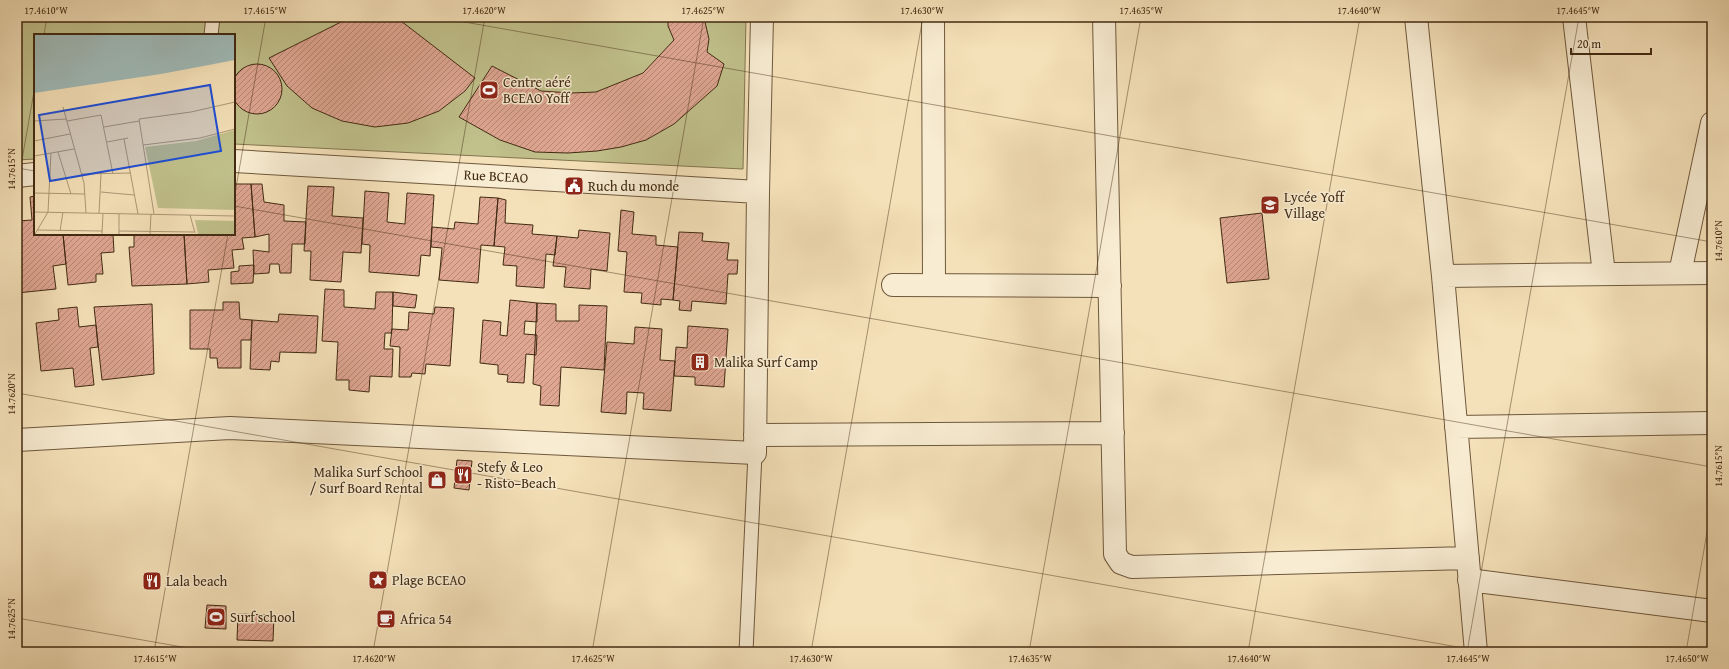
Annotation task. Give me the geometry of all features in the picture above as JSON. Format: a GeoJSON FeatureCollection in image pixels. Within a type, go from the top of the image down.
{"type":"FeatureCollection","features":[{"type":"Feature","properties":{"kind":"street"},"geometry":{"type":"LineString","coordinates":[[755,444],[762,17]]}},
{"type":"Feature","properties":{"kind":"street"},"geometry":{"type":"LineString","coordinates":[[933,17],[934,285]]}},
{"type":"Feature","properties":{"kind":"street"},"geometry":{"type":"LineString","coordinates":[[1104,17],[1116,554],[1121,563],[1132,567],[1468,558]]}},
{"type":"Feature","properties":{"kind":"street"},"geometry":{"type":"LineString","coordinates":[[1416,17],[1443,276],[1476,652]]}},
{"type":"Feature","properties":{"kind":"street"},"geometry":{"type":"LineString","coordinates":[[1574,17],[1604,274]]}},
{"type":"Feature","properties":{"kind":"street"},"geometry":{"type":"LineString","coordinates":[[1680,273],[1712,122]]}},
{"type":"Feature","properties":{"kind":"street","name":"Rue BCEAO"},"geometry":{"type":"LineString","coordinates":[[235,161],[758,192]]}},
{"type":"Feature","properties":{"kind":"street"},"geometry":{"type":"LineString","coordinates":[[17,176],[34,174]]}},
{"type":"Feature","properties":{"kind":"street"},"geometry":{"type":"LineString","coordinates":[[1443,276],[1712,273]]}},
{"type":"Feature","properties":{"kind":"street"},"geometry":{"type":"LineString","coordinates":[[893,285],[1110,286]]}},
{"type":"Feature","properties":{"kind":"street"},"geometry":{"type":"LineString","coordinates":[[1456,427],[1712,423]]}},
{"type":"Feature","properties":{"kind":"street"},"geometry":{"type":"LineString","coordinates":[[17,440],[230,428],[755,444],[1113,433]]}},
{"type":"Feature","properties":{"kind":"street"},"geometry":{"type":"LineString","coordinates":[[1469,580],[1712,611]]}},
{"type":"Feature","properties":{"kind":"lane"},"geometry":{"type":"LineString","coordinates":[[211,34],[213,17]]}},
{"type":"Feature","properties":{"kind":"lane"},"geometry":{"type":"LineString","coordinates":[[746,652],[755,444]]}},
{"type":"Feature","properties":{"kind":"green space","name":"Centre aéré BCEAO Yoff"},"geometry":{"type":"Polygon","coordinates":[[[17,17],[746,17],[743,169],[235,144],[235,34],[34,34],[34,159],[17,160],[17,17]]]}},
{"type":"Feature","properties":{"kind":"building"},"geometry":{"type":"Polygon","coordinates":[[[351,17],[401,17],[401,21],[475,78],[465,91],[439,111],[408,123],[375,127],[342,121],[312,108],[287,86],[269,58],[351,17]]]}},
{"type":"Feature","properties":{"kind":"building"},"geometry":{"type":"Polygon","coordinates":[[[668,17],[703,17],[709,39],[707,52],[724,64],[717,86],[674,124],[646,140],[621,147],[597,151],[568,153],[535,152],[500,140],[459,117],[492,66],[541,91],[571,93],[596,92],[643,73],[674,40],[668,26],[668,17]]]}},
{"type":"Feature","properties":{"kind":"building"},"geometry":{"type":"Polygon","coordinates":[[[252,64],[262,64],[271,68],[278,75],[282,84],[282,94],[278,103],[271,110],[262,114],[252,114],[247,112],[239,107],[235,101],[235,77],[239,71],[252,64]]]}},
{"type":"Feature","properties":{"kind":"building"},"geometry":{"type":"Polygon","coordinates":[[[235,184],[251,184],[255,237],[242,238],[244,249],[232,250],[234,268],[208,270],[209,282],[187,284],[184,235],[235,235],[235,184]]]}},
{"type":"Feature","properties":{"kind":"building"},"geometry":{"type":"Polygon","coordinates":[[[251,184],[262,184],[264,202],[284,205],[284,221],[306,222],[305,244],[292,244],[291,273],[280,273],[279,264],[270,264],[269,273],[254,274],[253,250],[269,252],[269,234],[255,237],[251,184]]]}},
{"type":"Feature","properties":{"kind":"building"},"geometry":{"type":"Polygon","coordinates":[[[308,186],[334,187],[332,216],[363,218],[361,253],[343,252],[341,282],[310,280],[311,251],[304,251],[308,186]]]}},
{"type":"Feature","properties":{"kind":"building"},"geometry":{"type":"Polygon","coordinates":[[[365,191],[389,193],[387,222],[405,224],[407,193],[434,195],[430,256],[421,255],[419,276],[369,272],[370,245],[362,244],[365,191]]]}},
{"type":"Feature","properties":{"kind":"building"},"geometry":{"type":"Polygon","coordinates":[[[34,196],[34,235],[63,235],[66,264],[53,266],[56,289],[17,293],[17,221],[32,220],[30,197],[34,196]]]}},
{"type":"Feature","properties":{"kind":"building"},"geometry":{"type":"Polygon","coordinates":[[[480,197],[498,198],[494,246],[481,245],[478,283],[439,280],[442,248],[431,247],[432,227],[454,229],[455,222],[478,224],[480,197]]]}},
{"type":"Feature","properties":{"kind":"building"},"geometry":{"type":"Polygon","coordinates":[[[498,198],[506,200],[505,223],[533,225],[532,234],[557,236],[555,255],[546,254],[544,288],[516,286],[517,266],[503,265],[505,247],[494,246],[498,198]]]}},
{"type":"Feature","properties":{"kind":"building"},"geometry":{"type":"Polygon","coordinates":[[[621,210],[634,212],[632,234],[656,236],[656,245],[678,247],[673,300],[661,299],[661,305],[641,303],[642,293],[624,292],[627,252],[618,251],[621,210]]]}},
{"type":"Feature","properties":{"kind":"building"},"geometry":{"type":"Polygon","coordinates":[[[1262,213],[1269,279],[1227,283],[1220,218],[1262,213]]]}},
{"type":"Feature","properties":{"kind":"building"},"geometry":{"type":"Polygon","coordinates":[[[579,230],[610,233],[607,271],[591,269],[590,289],[564,287],[566,267],[553,266],[557,236],[578,238],[579,230]]]}},
{"type":"Feature","properties":{"kind":"building"},"geometry":{"type":"Polygon","coordinates":[[[679,232],[703,233],[702,241],[729,243],[727,260],[738,260],[737,274],[728,274],[726,304],[692,301],[691,311],[679,310],[680,301],[673,300],[679,232]]]}},
{"type":"Feature","properties":{"kind":"building"},"geometry":{"type":"Polygon","coordinates":[[[63,235],[113,235],[114,252],[101,253],[103,274],[96,274],[96,282],[68,285],[63,235]]]}},
{"type":"Feature","properties":{"kind":"building"},"geometry":{"type":"Polygon","coordinates":[[[134,235],[184,235],[187,284],[132,286],[129,247],[134,247],[134,235]]]}},
{"type":"Feature","properties":{"kind":"building"},"geometry":{"type":"Polygon","coordinates":[[[254,265],[253,283],[231,284],[231,272],[239,271],[239,266],[254,265]]]}},
{"type":"Feature","properties":{"kind":"building"},"geometry":{"type":"Polygon","coordinates":[[[325,289],[344,290],[344,307],[375,309],[376,292],[393,292],[392,329],[391,333],[385,333],[384,349],[393,349],[392,377],[370,376],[369,392],[349,390],[349,380],[336,380],[338,342],[322,341],[325,289]]]}},
{"type":"Feature","properties":{"kind":"building"},"geometry":{"type":"Polygon","coordinates":[[[393,292],[417,295],[415,308],[393,306],[393,292]]]}},
{"type":"Feature","properties":{"kind":"building"},"geometry":{"type":"Polygon","coordinates":[[[510,300],[537,303],[537,322],[525,321],[524,334],[537,335],[536,355],[526,354],[524,383],[507,382],[508,375],[498,374],[498,365],[480,363],[483,320],[501,322],[500,335],[507,336],[510,300]]]}},
{"type":"Feature","properties":{"kind":"building"},"geometry":{"type":"Polygon","coordinates":[[[223,302],[239,302],[240,319],[252,320],[251,340],[241,340],[241,368],[218,368],[217,358],[210,358],[210,349],[190,349],[190,310],[223,310],[223,302]]]}},
{"type":"Feature","properties":{"kind":"building"},"geometry":{"type":"Polygon","coordinates":[[[537,303],[556,304],[556,321],[579,321],[579,305],[607,306],[604,370],[561,367],[559,406],[540,405],[541,386],[533,384],[537,303]]]}},
{"type":"Feature","properties":{"kind":"building"},"geometry":{"type":"Polygon","coordinates":[[[152,304],[154,374],[102,380],[94,307],[152,304]]]}},
{"type":"Feature","properties":{"kind":"building"},"geometry":{"type":"Polygon","coordinates":[[[77,307],[79,327],[96,325],[98,347],[90,348],[94,385],[75,387],[73,368],[41,371],[36,323],[59,320],[58,309],[77,307]]]}},
{"type":"Feature","properties":{"kind":"building"},"geometry":{"type":"Polygon","coordinates":[[[435,307],[454,308],[450,366],[426,364],[425,374],[412,373],[411,377],[399,377],[400,347],[390,346],[392,329],[408,330],[409,312],[434,314],[435,307]]]}},
{"type":"Feature","properties":{"kind":"building"},"geometry":{"type":"Polygon","coordinates":[[[279,314],[318,316],[316,353],[280,352],[279,362],[271,361],[270,370],[250,369],[252,320],[278,322],[279,314]]]}},
{"type":"Feature","properties":{"kind":"building","name":"Malika Surf Camp"},"geometry":{"type":"Polygon","coordinates":[[[688,326],[728,329],[724,387],[695,385],[695,377],[674,376],[676,347],[687,348],[688,326]]]}},
{"type":"Feature","properties":{"kind":"building"},"geometry":{"type":"Polygon","coordinates":[[[635,327],[662,329],[660,360],[675,361],[671,411],[643,409],[644,393],[627,392],[626,414],[601,412],[607,342],[634,344],[635,327]]]}},
{"type":"Feature","properties":{"kind":"building","name":"Stefy & Leo - Risto–Beach"},"geometry":{"type":"Polygon","coordinates":[[[457,460],[472,461],[469,490],[454,488],[457,460]]]}},
{"type":"Feature","properties":{"kind":"building","name":"Surf school"},"geometry":{"type":"Polygon","coordinates":[[[207,605],[226,606],[226,629],[205,628],[207,605]]]}},
{"type":"Feature","properties":{"kind":"building"},"geometry":{"type":"Polygon","coordinates":[[[238,614],[274,615],[273,641],[237,640],[238,614]]]}},
{"type":"Feature","properties":{"kind":"place","name":"Centre aéré BCEAO Yoff"},"geometry":{"type":"Point","coordinates":[489,90]}},
{"type":"Feature","properties":{"kind":"place","name":"Ruch du monde"},"geometry":{"type":"Point","coordinates":[574,186]}},
{"type":"Feature","properties":{"kind":"place","name":"Lycée Yoff Village"},"geometry":{"type":"Point","coordinates":[1270,205]}},
{"type":"Feature","properties":{"kind":"place","name":"Malika Surf Camp"},"geometry":{"type":"Point","coordinates":[700,362]}},
{"type":"Feature","properties":{"kind":"place","name":"Stefy & Leo - Risto–Beach"},"geometry":{"type":"Point","coordinates":[463,475]}},
{"type":"Feature","properties":{"kind":"place","name":"Malika Surf School / Surf Board Rental"},"geometry":{"type":"Point","coordinates":[437,480]}},
{"type":"Feature","properties":{"kind":"place","name":"Plage BCEAO"},"geometry":{"type":"Point","coordinates":[378,580]}},
{"type":"Feature","properties":{"kind":"place","name":"Lala beach"},"geometry":{"type":"Point","coordinates":[152,581]}},
{"type":"Feature","properties":{"kind":"place","name":"Surf school"},"geometry":{"type":"Point","coordinates":[216,617]}},
{"type":"Feature","properties":{"kind":"place","name":"Africa 54"},"geometry":{"type":"Point","coordinates":[386,619]}}]}
